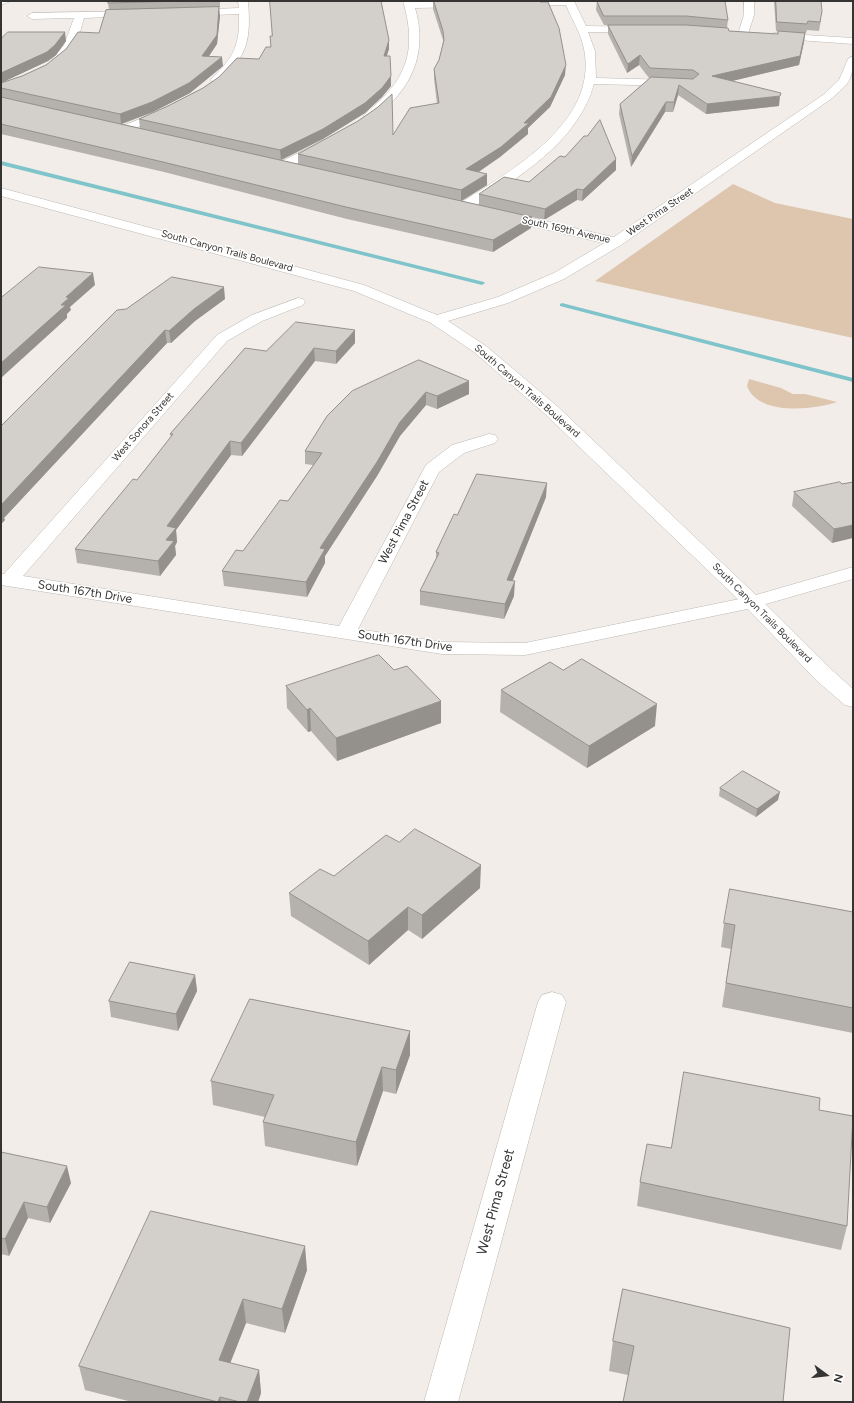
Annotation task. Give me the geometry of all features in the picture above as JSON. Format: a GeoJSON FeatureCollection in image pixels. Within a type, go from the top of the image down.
{"type":"FeatureCollection","features":[{"type":"Feature","properties":{"kind":"street"},"geometry":{"type":"LineString","coordinates":[[743,34],[749,15],[749,1]]}},
{"type":"Feature","properties":{"kind":"street"},"geometry":{"type":"LineString","coordinates":[[464,207],[548,148],[575,118],[588,94],[590,81],[590,51],[569,2],[505,3]]}},
{"type":"Feature","properties":{"kind":"street"},"geometry":{"type":"LineString","coordinates":[[360,123],[391,97],[408,75],[415,57],[416,36],[408,3],[474,4]]}},
{"type":"Feature","properties":{"kind":"street"},"geometry":{"type":"LineString","coordinates":[[176,13],[243,6],[245,39],[240,54],[228,69],[208,87]]}},
{"type":"Feature","properties":{"kind":"street"},"geometry":{"type":"LineString","coordinates":[[32,16],[144,14]]}},
{"type":"Feature","properties":{"kind":"street"},"geometry":{"type":"LineString","coordinates":[[49,66],[63,55],[70,47],[80,16]]}},
{"type":"Feature","properties":{"kind":"street"},"geometry":{"type":"LineString","coordinates":[[581,29],[646,29]]}},
{"type":"Feature","properties":{"kind":"street"},"geometry":{"type":"LineString","coordinates":[[767,35],[853,41]]}},
{"type":"Feature","properties":{"kind":"street","name":"West Pima Street"},"geometry":{"type":"LineString","coordinates":[[436,320],[503,300],[538,286],[560,276],[616,242],[827,97],[844,81],[853,59]]}},
{"type":"Feature","properties":{"kind":"street"},"geometry":{"type":"LineString","coordinates":[[590,81],[684,84]]}},
{"type":"Feature","properties":{"kind":"street"},"geometry":{"type":"LineString","coordinates":[[124,129],[178,105]]}},
{"type":"Feature","properties":{"kind":"street"},"geometry":{"type":"LineString","coordinates":[[109,126],[144,134]]}},
{"type":"Feature","properties":{"kind":"street"},"geometry":{"type":"LineString","coordinates":[[284,166],[334,139]]}},
{"type":"Feature","properties":{"kind":"street"},"geometry":{"type":"LineString","coordinates":[[268,162],[302,170]]}},
{"type":"Feature","properties":{"kind":"street","name":"South Canyon Trails Boulevard"},"geometry":{"type":"LineString","coordinates":[[1,192],[359,288],[436,320],[480,349],[551,410],[752,602],[825,676],[853,700]]}},
{"type":"Feature","properties":{"kind":"street","name":"South 169th Avenue"},"geometry":{"type":"LineString","coordinates":[[449,203],[616,242]]}},
{"type":"Feature","properties":{"kind":"street","name":"West Sonora Street"},"geometry":{"type":"LineString","coordinates":[[5,580],[222,338],[257,318],[298,302]]}},
{"type":"Feature","properties":{"kind":"street","name":"West Pima Street"},"geometry":{"type":"LineString","coordinates":[[345,633],[432,470],[458,450],[489,439]]}},
{"type":"Feature","properties":{"kind":"street","name":"South 167th Drive"},"geometry":{"type":"LineString","coordinates":[[5,580],[442,648],[525,649],[752,602],[853,573]]}},
{"type":"Feature","properties":{"kind":"street","name":"West Pima Street"},"geometry":{"type":"LineString","coordinates":[[441,1402],[552,1002]]}},
{"type":"Feature","properties":{"kind":"lane"},"geometry":{"type":"LineString","coordinates":[[1,3],[8,1]]}},
{"type":"Feature","properties":{"kind":"shaded area"},"geometry":{"type":"Polygon","coordinates":[[[733,184],[775,203],[853,219],[853,338],[595,281],[733,184]]]}},
{"type":"Feature","properties":{"kind":"shaded area"},"geometry":{"type":"Polygon","coordinates":[[[749,379],[781,388],[793,394],[805,394],[837,402],[815,407],[801,408],[774,406],[762,402],[753,396],[747,386],[749,379]]]}},
{"type":"Feature","properties":{"kind":"building"},"geometry":{"type":"Polygon","coordinates":[[[109,1],[184,1],[108,3],[109,1]]]}},
{"type":"Feature","properties":{"kind":"building"},"geometry":{"type":"Polygon","coordinates":[[[270,1],[381,1],[389,40],[384,56],[390,56],[391,76],[382,88],[365,103],[323,129],[280,150],[139,119],[203,88],[219,77],[237,58],[259,59],[266,47],[271,47],[270,36],[272,36],[270,1]]]}},
{"type":"Feature","properties":{"kind":"building"},"geometry":{"type":"Polygon","coordinates":[[[434,1],[548,2],[559,28],[566,65],[551,97],[524,123],[529,123],[501,147],[466,169],[487,174],[461,190],[298,154],[358,121],[378,107],[392,94],[393,135],[410,108],[439,103],[434,69],[439,60],[444,40],[443,31],[434,1]]]}},
{"type":"Feature","properties":{"kind":"building"},"geometry":{"type":"Polygon","coordinates":[[[597,1],[725,1],[728,20],[686,16],[604,16],[597,1]]]}},
{"type":"Feature","properties":{"kind":"building"},"geometry":{"type":"Polygon","coordinates":[[[776,1],[821,1],[822,11],[820,22],[808,21],[807,24],[777,22],[776,1]]]}},
{"type":"Feature","properties":{"kind":"building"},"geometry":{"type":"Polygon","coordinates":[[[219,7],[217,35],[202,56],[222,57],[189,83],[152,102],[120,114],[1,88],[1,83],[22,76],[46,65],[66,49],[78,32],[99,33],[106,10],[219,7]]]}},
{"type":"Feature","properties":{"kind":"building"},"geometry":{"type":"Polygon","coordinates":[[[608,25],[686,25],[728,28],[729,31],[778,34],[778,31],[805,33],[800,56],[712,76],[781,93],[780,96],[707,104],[679,85],[674,102],[666,102],[632,156],[620,104],[651,77],[693,79],[699,74],[693,70],[650,68],[640,55],[628,64],[608,25]]]}},
{"type":"Feature","properties":{"kind":"building"},"geometry":{"type":"Polygon","coordinates":[[[8,32],[65,32],[55,45],[47,52],[1,73],[1,39],[8,32]]]}},
{"type":"Feature","properties":{"kind":"building"},"geometry":{"type":"Polygon","coordinates":[[[1,97],[532,217],[493,240],[346,207],[1,124],[1,97]]]}},
{"type":"Feature","properties":{"kind":"building"},"geometry":{"type":"Polygon","coordinates":[[[600,120],[616,159],[583,190],[577,189],[545,209],[479,194],[504,177],[529,182],[560,156],[565,157],[584,136],[587,136],[600,120]]]}},
{"type":"Feature","properties":{"kind":"building"},"geometry":{"type":"Polygon","coordinates":[[[39,267],[93,273],[66,297],[69,298],[61,305],[66,305],[1,363],[1,298],[39,267]]]}},
{"type":"Feature","properties":{"kind":"building"},"geometry":{"type":"Polygon","coordinates":[[[172,277],[224,287],[194,309],[169,331],[165,330],[1,505],[1,426],[117,310],[126,309],[172,277]]]}},
{"type":"Feature","properties":{"kind":"building"},"geometry":{"type":"Polygon","coordinates":[[[296,322],[355,330],[336,351],[314,348],[241,443],[230,441],[167,526],[176,528],[166,540],[174,541],[158,561],[75,549],[133,479],[137,480],[173,434],[170,434],[245,348],[266,351],[296,322]]]}},
{"type":"Feature","properties":{"kind":"building"},"geometry":{"type":"Polygon","coordinates":[[[419,360],[469,381],[437,396],[426,392],[400,422],[377,462],[320,548],[325,549],[306,582],[222,571],[236,550],[243,551],[280,500],[288,501],[322,453],[305,451],[327,416],[352,391],[419,360]]]}},
{"type":"Feature","properties":{"kind":"building"},"geometry":{"type":"Polygon","coordinates":[[[477,474],[547,483],[507,580],[515,581],[505,604],[420,591],[439,553],[436,552],[454,514],[457,515],[477,474]]]}},
{"type":"Feature","properties":{"kind":"building"},"geometry":{"type":"Polygon","coordinates":[[[840,482],[842,484],[853,482],[853,525],[834,529],[794,492],[840,482]]]}},
{"type":"Feature","properties":{"kind":"building"},"geometry":{"type":"Polygon","coordinates":[[[379,655],[394,670],[407,666],[441,701],[336,738],[310,708],[307,710],[286,686],[379,655]]]}},
{"type":"Feature","properties":{"kind":"building"},"geometry":{"type":"Polygon","coordinates":[[[582,659],[657,704],[589,746],[501,690],[550,662],[563,670],[582,659]]]}},
{"type":"Feature","properties":{"kind":"building"},"geometry":{"type":"Polygon","coordinates":[[[743,771],[780,792],[757,809],[720,788],[743,771]]]}},
{"type":"Feature","properties":{"kind":"building"},"geometry":{"type":"Polygon","coordinates":[[[415,829],[481,865],[422,915],[408,907],[368,941],[289,893],[320,869],[334,876],[386,835],[399,842],[415,829]]]}},
{"type":"Feature","properties":{"kind":"building"},"geometry":{"type":"Polygon","coordinates":[[[730,889],[853,912],[853,1008],[726,983],[735,925],[724,923],[730,889]]]}},
{"type":"Feature","properties":{"kind":"building"},"geometry":{"type":"Polygon","coordinates":[[[130,962],[195,975],[176,1014],[109,1001],[130,962]]]}},
{"type":"Feature","properties":{"kind":"building"},"geometry":{"type":"Polygon","coordinates":[[[250,999],[410,1031],[396,1070],[382,1067],[356,1142],[263,1122],[274,1095],[211,1081],[250,999]]]}},
{"type":"Feature","properties":{"kind":"building"},"geometry":{"type":"Polygon","coordinates":[[[684,1072],[820,1098],[819,1110],[853,1116],[847,1226],[640,1182],[647,1144],[671,1148],[684,1072]]]}},
{"type":"Feature","properties":{"kind":"building"},"geometry":{"type":"Polygon","coordinates":[[[1,1152],[67,1166],[47,1207],[24,1202],[5,1239],[1,1238],[1,1152]]]}},
{"type":"Feature","properties":{"kind":"building"},"geometry":{"type":"Polygon","coordinates":[[[151,1211],[305,1246],[282,1309],[243,1299],[219,1360],[259,1370],[247,1402],[240,1402],[220,1397],[218,1402],[79,1366],[151,1211]]]}},
{"type":"Feature","properties":{"kind":"building"},"geometry":{"type":"Polygon","coordinates":[[[623,1289],[790,1328],[783,1402],[623,1402],[634,1346],[613,1341],[623,1289]]]}},
{"type":"Feature","properties":{"kind":"waterway"},"geometry":{"type":"LineString","coordinates":[[1,163],[482,283]]}},
{"type":"Feature","properties":{"kind":"waterway"},"geometry":{"type":"LineString","coordinates":[[562,305],[853,380]]}}]}
